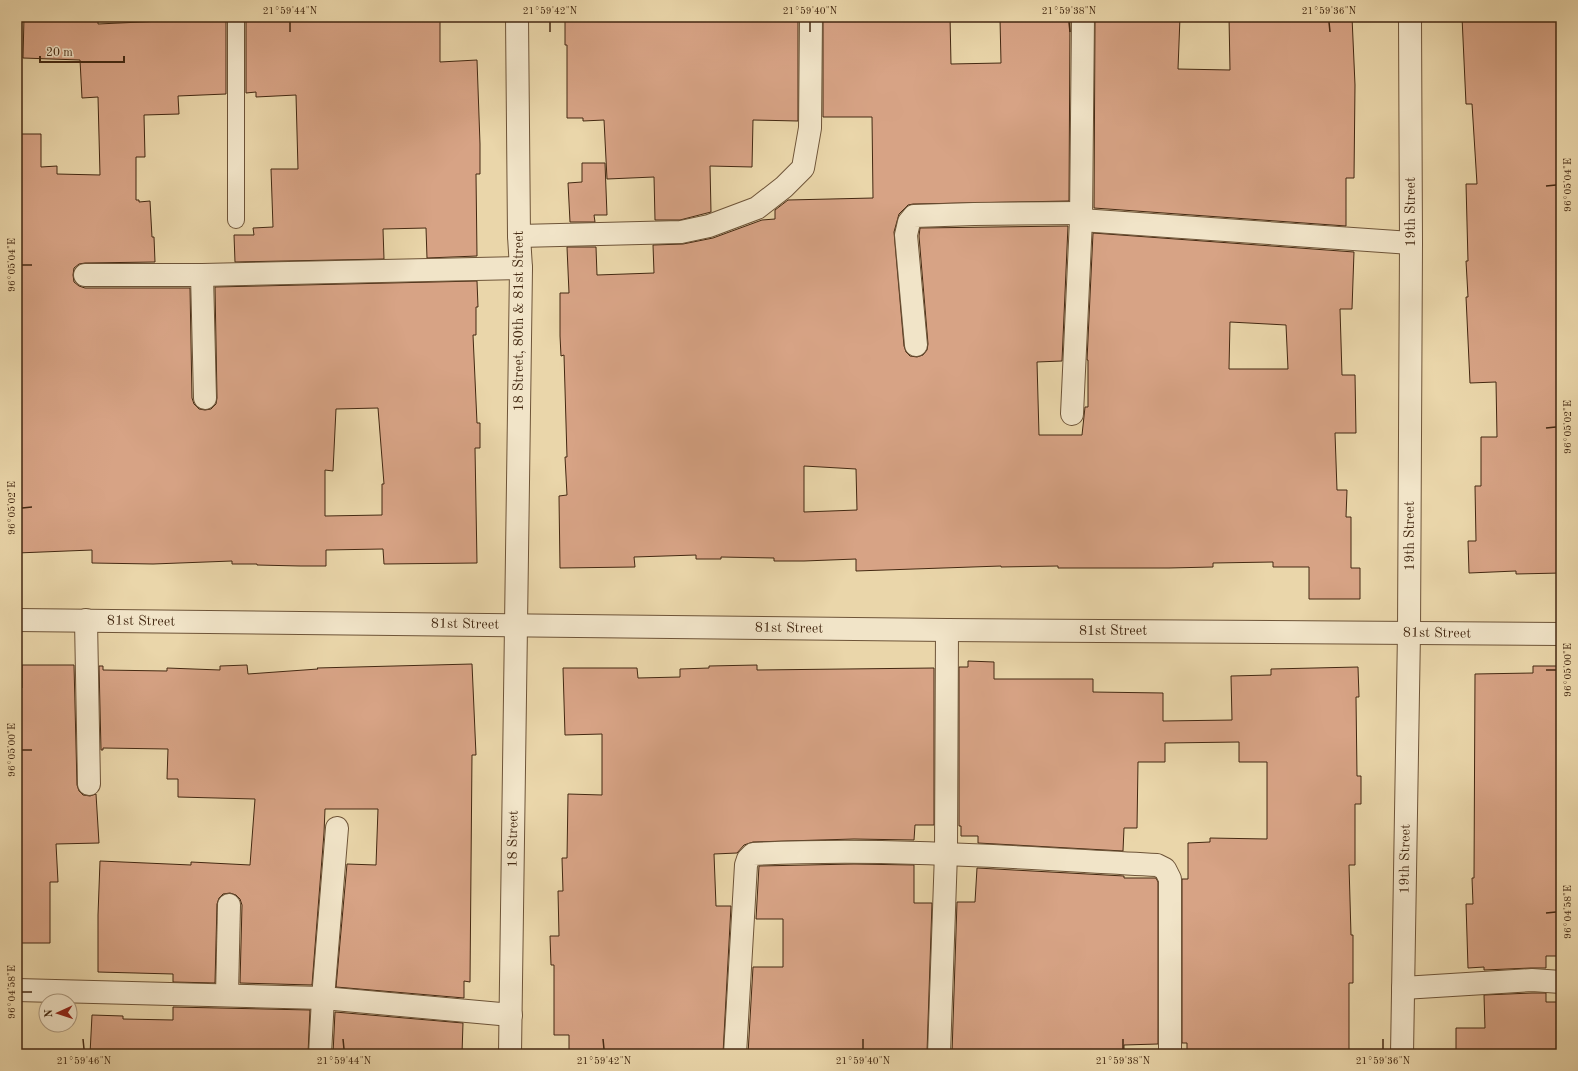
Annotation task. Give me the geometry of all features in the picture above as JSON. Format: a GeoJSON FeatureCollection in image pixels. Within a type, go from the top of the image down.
{"type":"FeatureCollection","features":[{"type":"Feature","properties":{"kind":"street","name":"18 Street, 80th & 81st Street"},"geometry":{"type":"LineString","coordinates":[[517,17],[519,236],[521,268],[517,625]]}},
{"type":"Feature","properties":{"kind":"street"},"geometry":{"type":"LineString","coordinates":[[519,236],[681,232],[709,226],[757,208],[784,187],[803,168],[810,128],[811,17]]}},
{"type":"Feature","properties":{"kind":"street"},"geometry":{"type":"LineString","coordinates":[[1072,414],[1080,216],[1083,17]]}},
{"type":"Feature","properties":{"kind":"street","name":"19th Street"},"geometry":{"type":"LineString","coordinates":[[1402,1054],[1409,632],[1411,243],[1410,17]]}},
{"type":"Feature","properties":{"kind":"street"},"geometry":{"type":"LineString","coordinates":[[916,345],[906,235],[909,222],[914,216],[974,214],[1080,216],[1411,243]]}},
{"type":"Feature","properties":{"kind":"street"},"geometry":{"type":"LineString","coordinates":[[85,275],[202,276],[521,268]]}},
{"type":"Feature","properties":{"kind":"street"},"geometry":{"type":"LineString","coordinates":[[202,276],[205,398]]}},
{"type":"Feature","properties":{"kind":"street","name":"81st Street"},"geometry":{"type":"LineString","coordinates":[[17,620],[947,630],[1561,634]]}},
{"type":"Feature","properties":{"kind":"street"},"geometry":{"type":"LineString","coordinates":[[86,620],[89,784]]}},
{"type":"Feature","properties":{"kind":"street","name":"18 Street"},"geometry":{"type":"LineString","coordinates":[[510,1054],[517,625]]}},
{"type":"Feature","properties":{"kind":"street"},"geometry":{"type":"LineString","coordinates":[[939,1054],[946,853],[947,630]]}},
{"type":"Feature","properties":{"kind":"street"},"geometry":{"type":"LineString","coordinates":[[320,1054],[323,998],[337,828]]}},
{"type":"Feature","properties":{"kind":"street"},"geometry":{"type":"LineString","coordinates":[[735,1054],[748,859],[753,854],[812,852],[946,853],[1157,865],[1165,869],[1170,879],[1170,1054]]}},
{"type":"Feature","properties":{"kind":"street"},"geometry":{"type":"LineString","coordinates":[[227,995],[229,905]]}},
{"type":"Feature","properties":{"kind":"street"},"geometry":{"type":"LineString","coordinates":[[1402,988],[1532,980],[1561,982]]}},
{"type":"Feature","properties":{"kind":"street"},"geometry":{"type":"LineString","coordinates":[[17,990],[323,998],[511,1015]]}},
{"type":"Feature","properties":{"kind":"lane"},"geometry":{"type":"LineString","coordinates":[[236,17],[236,220]]}},
{"type":"Feature","properties":{"kind":"building"},"geometry":{"type":"Polygon","coordinates":[[[24,17],[98,17],[98,24],[184,20],[184,17],[226,17],[226,94],[178,96],[179,114],[144,115],[145,157],[136,157],[136,200],[139,200],[139,202],[150,201],[155,262],[85,263],[79,264],[74,268],[73,275],[74,282],[85,288],[190,288],[192,398],[194,404],[199,409],[211,409],[216,404],[217,398],[215,287],[477,281],[478,307],[476,307],[476,335],[473,335],[477,423],[480,423],[480,448],[475,448],[477,563],[384,564],[383,549],[326,550],[326,566],[232,564],[232,561],[153,564],[92,563],[92,550],[17,553],[17,134],[41,134],[41,167],[57,166],[57,174],[100,175],[98,97],[82,98],[80,60],[23,58],[24,17]],[[378,408],[336,409],[333,471],[325,470],[325,516],[382,515],[382,484],[384,484],[378,408]]]}},
{"type":"Feature","properties":{"kind":"building"},"geometry":{"type":"Polygon","coordinates":[[[246,17],[440,17],[440,62],[477,60],[480,174],[476,174],[477,256],[427,258],[426,228],[383,229],[384,259],[235,262],[234,235],[254,235],[253,228],[273,227],[271,169],[298,169],[296,95],[256,97],[256,92],[246,93],[246,17]]]}},
{"type":"Feature","properties":{"kind":"building"},"geometry":{"type":"Polygon","coordinates":[[[565,17],[798,17],[798,121],[753,120],[752,167],[710,166],[711,212],[680,220],[655,220],[654,177],[607,179],[604,120],[583,121],[583,118],[567,118],[567,45],[565,45],[565,17]]]}},
{"type":"Feature","properties":{"kind":"building"},"geometry":{"type":"Polygon","coordinates":[[[823,17],[950,17],[951,64],[1001,63],[1000,19],[1003,19],[1003,17],[1070,17],[1069,201],[913,204],[908,205],[899,214],[894,232],[904,346],[906,352],[910,356],[917,357],[923,355],[927,350],[928,344],[919,236],[920,228],[1068,226],[1062,361],[1037,362],[1039,435],[1082,435],[1085,407],[1088,407],[1087,360],[1093,233],[1354,252],[1352,309],[1340,309],[1342,375],[1355,375],[1356,433],[1335,433],[1337,490],[1347,490],[1346,517],[1351,517],[1351,568],[1360,568],[1360,599],[1309,599],[1309,567],[1273,567],[1273,562],[1213,563],[1213,567],[1169,568],[1058,568],[1058,566],[1001,566],[856,571],[856,559],[774,561],[774,558],[721,557],[721,559],[696,559],[696,555],[634,557],[635,567],[560,568],[559,496],[567,495],[565,457],[567,457],[564,355],[561,356],[560,336],[560,293],[569,293],[567,247],[596,247],[597,275],[654,273],[653,245],[683,244],[713,238],[762,220],[775,219],[775,210],[788,200],[873,198],[872,117],[823,117],[823,17]],[[1230,322],[1229,369],[1288,369],[1286,325],[1230,322]],[[804,466],[804,512],[857,510],[856,469],[804,466]]]}},
{"type":"Feature","properties":{"kind":"building"},"geometry":{"type":"Polygon","coordinates":[[[1095,17],[1180,17],[1178,69],[1230,70],[1229,17],[1352,17],[1355,85],[1354,178],[1346,178],[1346,226],[1094,208],[1095,17]]]}},
{"type":"Feature","properties":{"kind":"building"},"geometry":{"type":"Polygon","coordinates":[[[1462,17],[1561,17],[1561,573],[1516,574],[1516,571],[1469,573],[1468,541],[1476,541],[1475,486],[1481,486],[1481,437],[1497,437],[1496,382],[1470,383],[1466,297],[1468,297],[1466,261],[1468,261],[1466,184],[1477,184],[1472,104],[1466,104],[1462,17]]]}},
{"type":"Feature","properties":{"kind":"building"},"geometry":{"type":"Polygon","coordinates":[[[582,163],[605,163],[607,215],[594,215],[595,222],[570,222],[568,183],[582,182],[582,163]]]}},
{"type":"Feature","properties":{"kind":"building"},"geometry":{"type":"Polygon","coordinates":[[[968,661],[994,662],[994,679],[1093,679],[1093,692],[1163,693],[1163,721],[1232,720],[1231,676],[1271,675],[1271,669],[1358,667],[1359,697],[1356,697],[1357,776],[1361,776],[1361,804],[1355,804],[1355,865],[1349,865],[1351,935],[1353,935],[1353,983],[1349,983],[1349,1054],[1187,1054],[1187,1043],[1182,1043],[1182,879],[1188,879],[1188,843],[1210,842],[1210,838],[1267,839],[1267,762],[1239,762],[1239,742],[1165,743],[1165,762],[1138,762],[1137,828],[1124,828],[1123,851],[978,843],[978,836],[961,836],[961,826],[959,826],[959,667],[968,667],[968,661]]]}},
{"type":"Feature","properties":{"kind":"building"},"geometry":{"type":"Polygon","coordinates":[[[472,664],[476,755],[472,755],[470,982],[464,981],[464,998],[336,987],[347,864],[376,865],[378,809],[325,809],[312,985],[240,983],[242,905],[240,899],[236,895],[230,893],[223,894],[219,898],[217,904],[215,983],[173,982],[173,974],[98,972],[100,861],[191,865],[191,862],[250,865],[255,799],[178,797],[178,779],[167,779],[168,749],[103,748],[103,750],[101,750],[99,666],[103,666],[103,670],[167,671],[167,668],[220,670],[220,666],[247,665],[248,674],[318,669],[317,668],[472,664]]]}},
{"type":"Feature","properties":{"kind":"building"},"geometry":{"type":"Polygon","coordinates":[[[22,665],[74,665],[77,785],[79,791],[83,795],[90,796],[96,794],[99,843],[56,844],[58,882],[50,882],[50,943],[17,943],[17,688],[22,688],[22,665]]]}},
{"type":"Feature","properties":{"kind":"building"},"geometry":{"type":"Polygon","coordinates":[[[757,665],[757,670],[934,668],[934,825],[915,825],[914,840],[854,839],[753,842],[744,845],[737,853],[714,854],[716,906],[731,906],[723,1054],[569,1054],[569,1035],[554,1035],[554,965],[551,965],[550,936],[559,936],[558,891],[563,891],[562,858],[567,858],[568,794],[602,795],[602,734],[565,735],[563,668],[637,668],[638,678],[680,677],[680,669],[709,668],[709,666],[757,665]]]}},
{"type":"Feature","properties":{"kind":"building"},"geometry":{"type":"Polygon","coordinates":[[[1533,666],[1557,666],[1557,669],[1561,669],[1561,956],[1546,956],[1546,968],[1484,970],[1484,967],[1468,968],[1466,904],[1473,904],[1472,878],[1474,878],[1475,674],[1533,673],[1533,666]]]}},
{"type":"Feature","properties":{"kind":"building"},"geometry":{"type":"Polygon","coordinates":[[[854,864],[914,865],[914,903],[932,903],[927,1053],[748,1054],[753,967],[783,967],[783,919],[756,919],[759,866],[854,864]]]}},
{"type":"Feature","properties":{"kind":"building"},"geometry":{"type":"Polygon","coordinates":[[[977,868],[1124,876],[1124,878],[1156,878],[1158,882],[1158,1044],[1124,1045],[1124,1054],[952,1053],[957,902],[975,902],[977,868]]]}},
{"type":"Feature","properties":{"kind":"building"},"geometry":{"type":"Polygon","coordinates":[[[1546,993],[1546,1002],[1561,1002],[1561,1050],[1503,1050],[1503,1054],[1456,1054],[1456,1028],[1485,1028],[1484,995],[1546,993]]]}},
{"type":"Feature","properties":{"kind":"building"},"geometry":{"type":"Polygon","coordinates":[[[173,1007],[310,1010],[308,1054],[90,1054],[92,1015],[123,1016],[123,1019],[173,1020],[173,1007]]]}},
{"type":"Feature","properties":{"kind":"building"},"geometry":{"type":"Polygon","coordinates":[[[335,1012],[463,1023],[462,1054],[333,1054],[335,1012]]]}}]}
